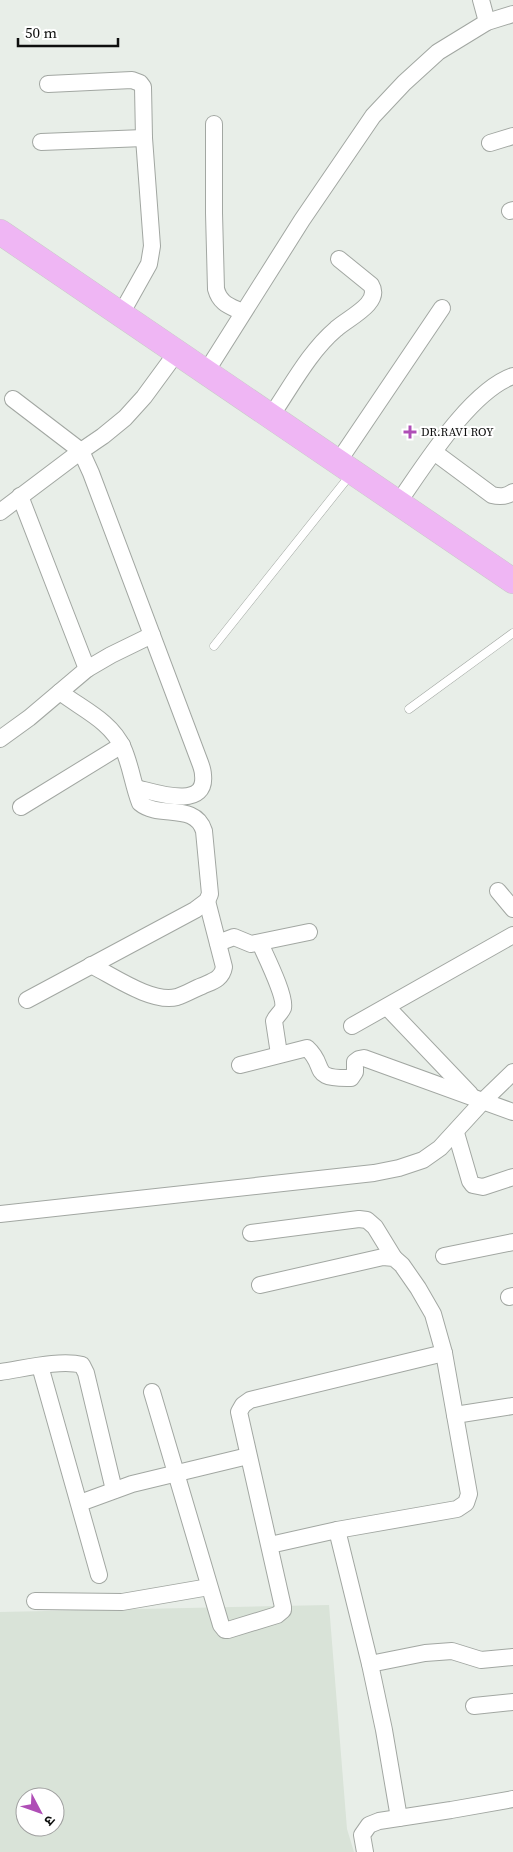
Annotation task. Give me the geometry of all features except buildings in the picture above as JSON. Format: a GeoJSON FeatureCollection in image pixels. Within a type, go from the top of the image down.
{"type":"FeatureCollection","features":[{"type":"Feature","properties":{"kind":"main road"},"geometry":{"type":"LineString","coordinates":[[0,232],[513,581]]}},
{"type":"Feature","properties":{"kind":"street"},"geometry":{"type":"LineString","coordinates":[[481,0],[487,22]]}},
{"type":"Feature","properties":{"kind":"street"},"geometry":{"type":"LineString","coordinates":[[206,372],[242,312],[374,116],[404,83],[438,52],[487,22],[513,14]]}},
{"type":"Feature","properties":{"kind":"street"},"geometry":{"type":"LineString","coordinates":[[48,84],[136,80],[143,88],[144,138],[152,246],[149,264],[121,314]]}},
{"type":"Feature","properties":{"kind":"street"},"geometry":{"type":"LineString","coordinates":[[214,124],[216,289],[218,297],[242,312]]}},
{"type":"Feature","properties":{"kind":"street"},"geometry":{"type":"LineString","coordinates":[[490,143],[513,136]]}},
{"type":"Feature","properties":{"kind":"street"},"geometry":{"type":"LineString","coordinates":[[41,142],[144,138]]}},
{"type":"Feature","properties":{"kind":"street"},"geometry":{"type":"LineString","coordinates":[[271,416],[316,350],[336,329],[374,296],[374,290],[370,284],[339,259]]}},
{"type":"Feature","properties":{"kind":"street"},"geometry":{"type":"LineString","coordinates":[[345,467],[442,308]]}},
{"type":"Feature","properties":{"kind":"street"},"geometry":{"type":"LineString","coordinates":[[0,512],[125,418],[144,397],[177,352]]}},
{"type":"Feature","properties":{"kind":"street"},"geometry":{"type":"LineString","coordinates":[[398,503],[460,418],[483,395],[507,378],[513,376]]}},
{"type":"Feature","properties":{"kind":"street"},"geometry":{"type":"LineString","coordinates":[[13,399],[81,451],[92,473],[200,760],[204,776],[202,787],[194,795],[183,798],[136,788]]}},
{"type":"Feature","properties":{"kind":"street"},"geometry":{"type":"LineString","coordinates":[[434,452],[492,494],[500,497],[513,492]]}},
{"type":"Feature","properties":{"kind":"street"},"geometry":{"type":"LineString","coordinates":[[20,496],[87,669]]}},
{"type":"Feature","properties":{"kind":"street"},"geometry":{"type":"LineString","coordinates":[[0,739],[87,669],[111,655],[152,636]]}},
{"type":"Feature","properties":{"kind":"street"},"geometry":{"type":"LineString","coordinates":[[28,1000],[195,910],[206,901],[210,894],[204,831],[198,818],[191,815],[145,807],[140,803],[122,745],[113,731],[98,717],[84,710],[60,692]]}},
{"type":"Feature","properties":{"kind":"street"},"geometry":{"type":"LineString","coordinates":[[21,807],[122,745]]}},
{"type":"Feature","properties":{"kind":"street"},"geometry":{"type":"LineString","coordinates":[[498,891],[513,909]]}},
{"type":"Feature","properties":{"kind":"street"},"geometry":{"type":"LineString","coordinates":[[92,964],[147,993],[164,998],[177,997],[217,979],[223,974],[224,967],[206,901]]}},
{"type":"Feature","properties":{"kind":"street"},"geometry":{"type":"LineString","coordinates":[[218,943],[234,937],[251,944],[260,943],[309,932]]}},
{"type":"Feature","properties":{"kind":"street"},"geometry":{"type":"LineString","coordinates":[[352,1026],[513,935]]}},
{"type":"Feature","properties":{"kind":"street"},"geometry":{"type":"LineString","coordinates":[[260,943],[278,985],[283,1003],[282,1009],[274,1021],[279,1054]]}},
{"type":"Feature","properties":{"kind":"street"},"geometry":{"type":"LineString","coordinates":[[387,1006],[478,1098]]}},
{"type":"Feature","properties":{"kind":"street"},"geometry":{"type":"LineString","coordinates":[[240,1065],[307,1048],[313,1053],[319,1069],[324,1075],[332,1078],[350,1078],[355,1072],[355,1062],[364,1058],[513,1112]]}},
{"type":"Feature","properties":{"kind":"street"},"geometry":{"type":"LineString","coordinates":[[0,1214],[374,1173],[399,1168],[423,1160],[440,1148],[456,1133],[478,1098],[513,1072]]}},
{"type":"Feature","properties":{"kind":"street"},"geometry":{"type":"LineString","coordinates":[[456,1133],[470,1181],[473,1185],[483,1186],[513,1177]]}},
{"type":"Feature","properties":{"kind":"street"},"geometry":{"type":"LineString","coordinates":[[251,1233],[358,1219],[367,1220],[375,1227],[433,1314],[444,1354],[469,1494],[466,1503],[457,1509],[337,1530],[270,1545]]}},
{"type":"Feature","properties":{"kind":"street"},"geometry":{"type":"LineString","coordinates":[[444,1256],[513,1242]]}},
{"type":"Feature","properties":{"kind":"street"},"geometry":{"type":"LineString","coordinates":[[260,1285],[383,1257],[394,1258]]}},
{"type":"Feature","properties":{"kind":"street"},"geometry":{"type":"LineString","coordinates":[[152,1392],[209,1587],[221,1625],[225,1630],[281,1613],[284,1607],[239,1412],[243,1405],[250,1400],[444,1354]]}},
{"type":"Feature","properties":{"kind":"street"},"geometry":{"type":"LineString","coordinates":[[0,1372],[75,1363],[82,1366],[86,1373],[114,1490]]}},
{"type":"Feature","properties":{"kind":"street"},"geometry":{"type":"LineString","coordinates":[[40,1366],[99,1575]]}},
{"type":"Feature","properties":{"kind":"street"},"geometry":{"type":"LineString","coordinates":[[455,1415],[513,1406]]}},
{"type":"Feature","properties":{"kind":"street"},"geometry":{"type":"LineString","coordinates":[[80,1503],[114,1490],[248,1456]]}},
{"type":"Feature","properties":{"kind":"street"},"geometry":{"type":"LineString","coordinates":[[337,1530],[370,1664],[384,1730],[399,1818]]}},
{"type":"Feature","properties":{"kind":"street"},"geometry":{"type":"LineString","coordinates":[[35,1601],[122,1602],[209,1587]]}},
{"type":"Feature","properties":{"kind":"street"},"geometry":{"type":"LineString","coordinates":[[370,1664],[425,1653],[452,1651],[481,1660],[513,1657]]}},
{"type":"Feature","properties":{"kind":"street"},"geometry":{"type":"LineString","coordinates":[[474,1706],[513,1702]]}},
{"type":"Feature","properties":{"kind":"street"},"geometry":{"type":"LineString","coordinates":[[365,1852],[362,1835],[369,1825],[379,1821],[513,1799]]}},
{"type":"Feature","properties":{"kind":"lane"},"geometry":{"type":"LineString","coordinates":[[214,646],[345,467]]}},
{"type":"Feature","properties":{"kind":"lane"},"geometry":{"type":"LineString","coordinates":[[409,708],[513,633]]}},
{"type":"Feature","properties":{"kind":"shaded area"},"geometry":{"type":"Polygon","coordinates":[[[329,1605],[347,1829],[354,1852],[0,1852],[0,1612],[329,1605]]]}},
{"type":"Feature","properties":{"kind":"place","name":"DR.RAVI ROY"},"geometry":{"type":"Point","coordinates":[410,432]}}]}
